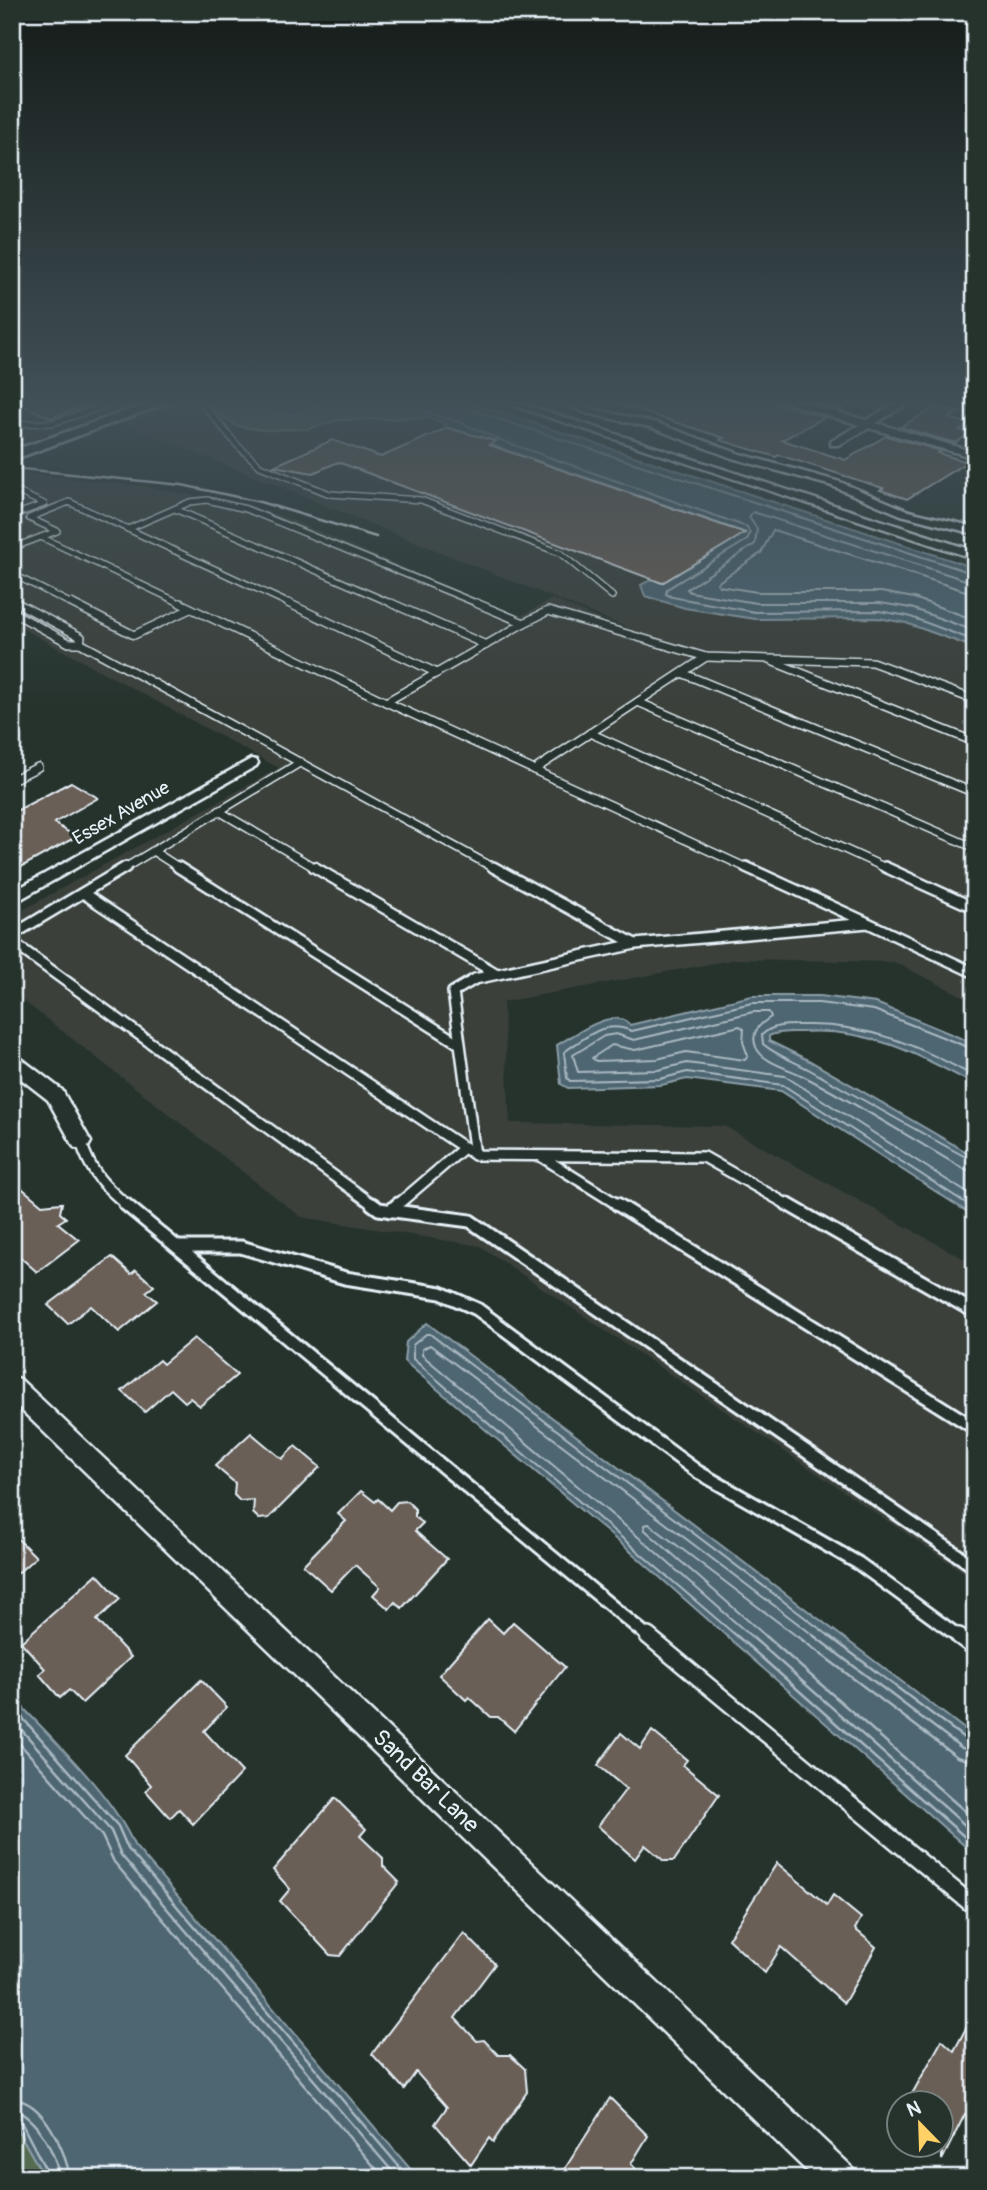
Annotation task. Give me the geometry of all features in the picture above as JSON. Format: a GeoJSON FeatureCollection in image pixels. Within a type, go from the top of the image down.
{"type":"FeatureCollection","features":[{"type":"Feature","properties":{"kind":"street"},"geometry":{"type":"LineString","coordinates":[[814,501],[975,555]]}},
{"type":"Feature","properties":{"kind":"street"},"geometry":{"type":"LineString","coordinates":[[877,501],[905,513],[975,531]]}},
{"type":"Feature","properties":{"kind":"street","name":"Essex Avenue"},"geometry":{"type":"LineString","coordinates":[[12,898],[251,763]]}},
{"type":"Feature","properties":{"kind":"street"},"geometry":{"type":"LineString","coordinates":[[12,1062],[55,1095],[81,1142]]}},
{"type":"Feature","properties":{"kind":"street","name":"Sand Bar Lane"},"geometry":{"type":"LineString","coordinates":[[12,1386],[839,2178]]}},
{"type":"Feature","properties":{"kind":"lane"},"geometry":{"type":"LineString","coordinates":[[12,516],[44,503],[40,501]]}},
{"type":"Feature","properties":{"kind":"lane"},"geometry":{"type":"LineString","coordinates":[[128,529],[175,509],[203,501]]}},
{"type":"Feature","properties":{"kind":"lane"},"geometry":{"type":"LineString","coordinates":[[212,501],[246,509],[524,623]]}},
{"type":"Feature","properties":{"kind":"lane"},"geometry":{"type":"LineString","coordinates":[[424,501],[560,553],[612,596]]}},
{"type":"Feature","properties":{"kind":"lane"},"geometry":{"type":"LineString","coordinates":[[12,548],[57,531],[29,518],[69,502],[437,673]]}},
{"type":"Feature","properties":{"kind":"lane"},"geometry":{"type":"LineString","coordinates":[[175,509],[486,645]]}},
{"type":"Feature","properties":{"kind":"lane"},"geometry":{"type":"LineString","coordinates":[[41,537],[386,702],[975,973]]}},
{"type":"Feature","properties":{"kind":"lane"},"geometry":{"type":"LineString","coordinates":[[12,574],[134,635],[190,609]]}},
{"type":"Feature","properties":{"kind":"lane"},"geometry":{"type":"LineString","coordinates":[[12,601],[81,637],[80,643]]}},
{"type":"Feature","properties":{"kind":"lane"},"geometry":{"type":"LineString","coordinates":[[386,702],[548,611],[706,657],[872,662],[975,700]]}},
{"type":"Feature","properties":{"kind":"lane"},"geometry":{"type":"LineString","coordinates":[[12,612],[69,643],[80,643],[635,944]]}},
{"type":"Feature","properties":{"kind":"lane"},"geometry":{"type":"LineString","coordinates":[[534,770],[706,657]]}},
{"type":"Feature","properties":{"kind":"lane"},"geometry":{"type":"LineString","coordinates":[[766,659],[975,742]]}},
{"type":"Feature","properties":{"kind":"lane"},"geometry":{"type":"LineString","coordinates":[[682,673],[975,793]]}},
{"type":"Feature","properties":{"kind":"lane"},"geometry":{"type":"LineString","coordinates":[[638,702],[975,848]]}},
{"type":"Feature","properties":{"kind":"lane"},"geometry":{"type":"LineString","coordinates":[[590,733],[975,908]]}},
{"type":"Feature","properties":{"kind":"lane"},"geometry":{"type":"LineString","coordinates":[[12,935],[301,762]]}},
{"type":"Feature","properties":{"kind":"lane"},"geometry":{"type":"LineString","coordinates":[[12,780],[38,767]]}},
{"type":"Feature","properties":{"kind":"lane"},"geometry":{"type":"LineString","coordinates":[[219,811],[497,974]]}},
{"type":"Feature","properties":{"kind":"lane"},"geometry":{"type":"LineString","coordinates":[[153,851],[458,1042]]}},
{"type":"Feature","properties":{"kind":"lane"},"geometry":{"type":"LineString","coordinates":[[83,892],[475,1155],[704,1157],[975,1312]]}},
{"type":"Feature","properties":{"kind":"lane"},"geometry":{"type":"LineString","coordinates":[[475,1155],[453,992],[475,979],[635,944],[868,923]]}},
{"type":"Feature","properties":{"kind":"lane"},"geometry":{"type":"LineString","coordinates":[[12,942],[379,1209],[470,1221],[975,1567]]}},
{"type":"Feature","properties":{"kind":"lane"},"geometry":{"type":"LineString","coordinates":[[81,1142],[87,1161],[101,1184],[975,1907]]}},
{"type":"Feature","properties":{"kind":"lane"},"geometry":{"type":"LineString","coordinates":[[390,1211],[465,1147]]}},
{"type":"Feature","properties":{"kind":"lane"},"geometry":{"type":"LineString","coordinates":[[540,1156],[975,1428]]}},
{"type":"Feature","properties":{"kind":"lane"},"geometry":{"type":"LineString","coordinates":[[179,1247],[241,1247],[345,1278],[441,1293],[477,1309],[698,1472],[858,1563],[975,1648]]}},
{"type":"Feature","properties":{"kind":"shaded area"},"geometry":{"type":"Polygon","coordinates":[[[12,501],[226,501],[253,506],[290,519],[519,617],[552,599],[634,634],[638,632],[315,501],[656,501],[745,533],[662,584],[641,584],[646,596],[686,608],[755,619],[878,618],[906,623],[975,648],[975,1002],[894,962],[737,959],[503,1002],[510,1123],[724,1126],[975,1265],[975,1580],[480,1246],[301,1217],[12,992],[12,916],[279,768],[12,623],[12,501]]]}},
{"type":"Feature","properties":{"kind":"green space"},"geometry":{"type":"Polygon","coordinates":[[[12,2120],[45,2178],[12,2178],[12,2120]]]}},
{"type":"Feature","properties":{"kind":"water"},"geometry":{"type":"Polygon","coordinates":[[[655,501],[771,501],[975,568],[975,648],[906,623],[878,618],[755,619],[685,608],[645,596],[641,585],[652,579],[662,583],[744,532],[655,501]]]}},
{"type":"Feature","properties":{"kind":"water"},"geometry":{"type":"Polygon","coordinates":[[[752,996],[820,996],[876,1003],[975,1044],[975,1085],[913,1053],[870,1038],[825,1032],[785,1032],[769,1036],[769,1041],[810,1061],[975,1157],[975,1217],[781,1091],[687,1079],[661,1085],[568,1088],[561,1084],[557,1045],[583,1029],[615,1018],[630,1025],[752,996]]]}},
{"type":"Feature","properties":{"kind":"water"},"geometry":{"type":"Polygon","coordinates":[[[427,1323],[975,1737],[975,1855],[638,1558],[404,1361],[406,1342],[427,1323]]]}},
{"type":"Feature","properties":{"kind":"water"},"geometry":{"type":"Polygon","coordinates":[[[12,1696],[96,1787],[111,1806],[134,1845],[418,2178],[45,2178],[12,2120],[12,1696]]]}},
{"type":"Feature","properties":{"kind":"building"},"geometry":{"type":"Polygon","coordinates":[[[443,501],[652,501],[745,533],[662,583],[443,501]]]}},
{"type":"Feature","properties":{"kind":"building"},"geometry":{"type":"Polygon","coordinates":[[[71,782],[98,798],[54,823],[76,837],[12,872],[12,813],[71,782]]]}},
{"type":"Feature","properties":{"kind":"building"},"geometry":{"type":"Polygon","coordinates":[[[12,1180],[42,1205],[62,1203],[60,1213],[66,1218],[58,1223],[79,1240],[37,1272],[12,1250],[12,1180]]]}},
{"type":"Feature","properties":{"kind":"building"},"geometry":{"type":"Polygon","coordinates":[[[112,1257],[131,1274],[136,1270],[154,1286],[146,1292],[157,1301],[119,1332],[91,1306],[68,1324],[48,1305],[112,1257]]]}},
{"type":"Feature","properties":{"kind":"building"},"geometry":{"type":"Polygon","coordinates":[[[194,1338],[237,1375],[200,1406],[190,1398],[185,1402],[171,1389],[145,1412],[122,1391],[159,1360],[163,1364],[194,1338]]]}},
{"type":"Feature","properties":{"kind":"building"},"geometry":{"type":"Polygon","coordinates":[[[251,1433],[282,1459],[295,1446],[320,1467],[269,1518],[259,1519],[253,1513],[254,1500],[240,1501],[234,1495],[235,1483],[215,1466],[251,1433]]]}},
{"type":"Feature","properties":{"kind":"building"},"geometry":{"type":"Polygon","coordinates":[[[361,1491],[375,1502],[378,1499],[390,1510],[397,1502],[407,1501],[415,1509],[415,1517],[423,1523],[415,1531],[447,1559],[402,1608],[395,1602],[389,1609],[373,1595],[380,1587],[355,1565],[331,1590],[303,1565],[346,1521],[338,1514],[361,1491]]]}},
{"type":"Feature","properties":{"kind":"building"},"geometry":{"type":"Polygon","coordinates":[[[12,1533],[36,1557],[12,1578],[12,1533]]]}},
{"type":"Feature","properties":{"kind":"building"},"geometry":{"type":"Polygon","coordinates":[[[97,1574],[120,1599],[97,1620],[131,1657],[82,1703],[69,1690],[60,1698],[39,1674],[45,1669],[21,1642],[97,1574]]]}},
{"type":"Feature","properties":{"kind":"building"},"geometry":{"type":"Polygon","coordinates":[[[488,1619],[503,1633],[513,1622],[565,1667],[514,1731],[498,1717],[491,1717],[469,1697],[466,1700],[439,1675],[488,1619]]]}},
{"type":"Feature","properties":{"kind":"building"},"geometry":{"type":"Polygon","coordinates":[[[201,1680],[227,1707],[204,1731],[242,1772],[193,1824],[179,1809],[170,1818],[146,1791],[151,1785],[125,1755],[201,1680]]]}},
{"type":"Feature","properties":{"kind":"building"},"geometry":{"type":"Polygon","coordinates":[[[652,1731],[687,1760],[683,1765],[719,1795],[674,1861],[664,1861],[645,1845],[635,1859],[598,1826],[626,1789],[598,1765],[621,1733],[640,1749],[652,1731]]]}},
{"type":"Feature","properties":{"kind":"building"},"geometry":{"type":"Polygon","coordinates":[[[335,1798],[366,1829],[360,1836],[383,1858],[383,1866],[399,1882],[340,1956],[330,1955],[280,1901],[290,1889],[273,1870],[335,1798]]]}},
{"type":"Feature","properties":{"kind":"building"},"geometry":{"type":"Polygon","coordinates":[[[777,1863],[827,1905],[833,1895],[861,1918],[855,1929],[876,1947],[844,2003],[781,1947],[765,1973],[728,1939],[777,1863]]]}},
{"type":"Feature","properties":{"kind":"building"},"geometry":{"type":"Polygon","coordinates":[[[464,1933],[495,1964],[455,2018],[477,2041],[484,2040],[498,2055],[510,2055],[525,2069],[527,2092],[493,2142],[489,2138],[471,2165],[435,2124],[447,2107],[416,2072],[404,2089],[372,2054],[464,1933]]]}},
{"type":"Feature","properties":{"kind":"building"},"geometry":{"type":"Polygon","coordinates":[[[975,2011],[975,2123],[965,2114],[956,2132],[956,2088],[915,2088],[942,2040],[954,2051],[975,2011]]]}},
{"type":"Feature","properties":{"kind":"building"},"geometry":{"type":"Polygon","coordinates":[[[610,2098],[648,2136],[631,2164],[644,2178],[559,2178],[610,2098]]]}},
{"type":"Feature","properties":{"kind":"railway"},"geometry":{"type":"LineString","coordinates":[[256,501],[376,537]]}}]}
